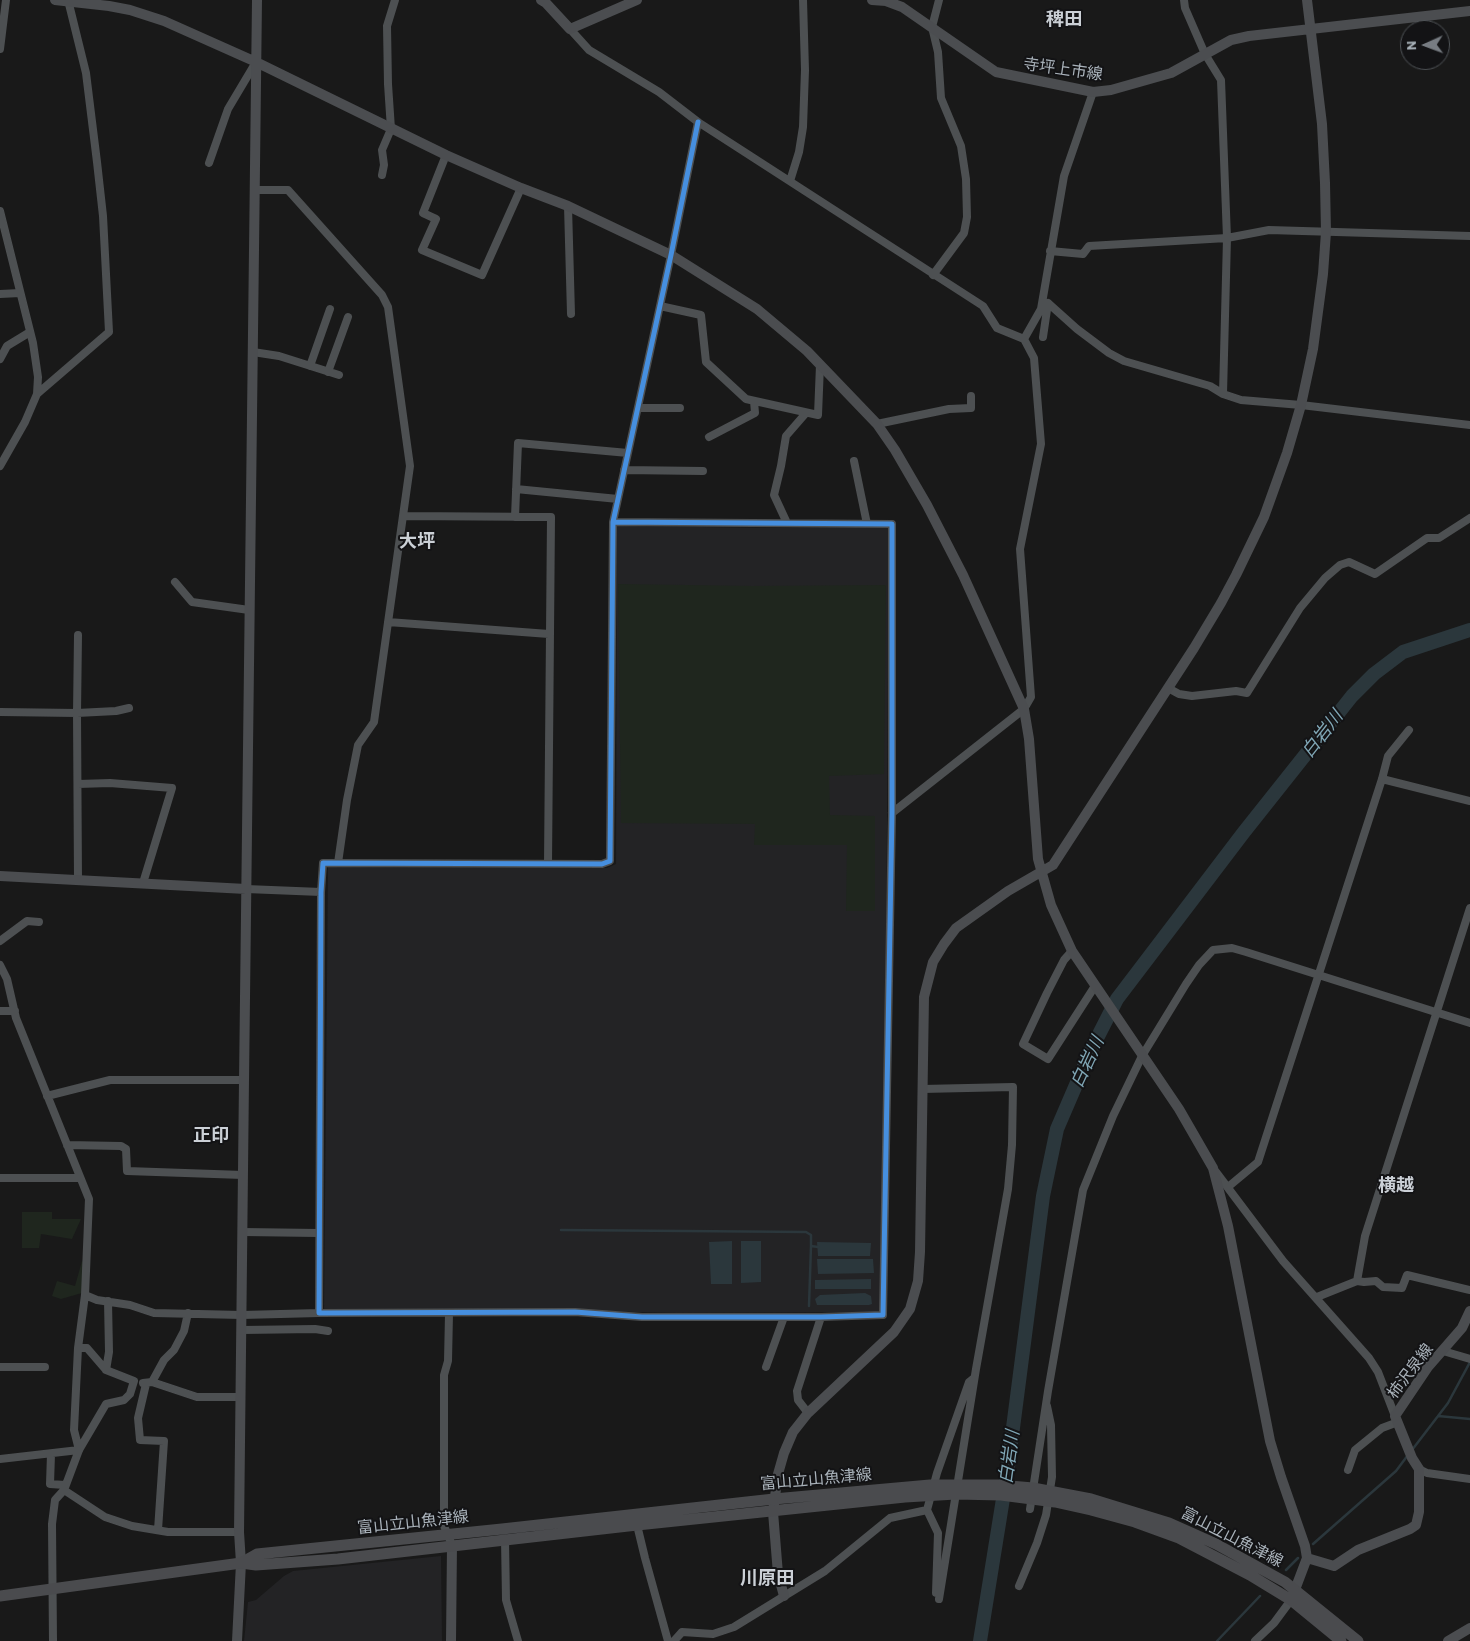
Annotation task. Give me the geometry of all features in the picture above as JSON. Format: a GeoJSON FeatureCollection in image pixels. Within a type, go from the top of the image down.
{"type":"FeatureCollection","features":[{"type":"Feature","properties":{"kind":"main road","name":"富山立山魚津線"},"geometry":{"type":"LineString","coordinates":[[0,1596],[241,1563],[256,1565],[338,1559],[450,1540],[774,1499],[956,1489],[1001,1495],[1032,1494],[1056,1497],[1179,1538],[1293,1595],[1358,1641]]}},
{"type":"Feature","properties":{"kind":"main road","name":"富山立山魚津線"},"geometry":{"type":"LineString","coordinates":[[450,1540],[505,1539],[772,1512],[928,1490]]}},
{"type":"Feature","properties":{"kind":"main road","name":"富山立山魚津線"},"geometry":{"type":"LineString","coordinates":[[1293,1595],[1341,1641]]}},
{"type":"Feature","properties":{"kind":"street"},"geometry":{"type":"LineString","coordinates":[[0,48],[6,0]]}},
{"type":"Feature","properties":{"kind":"street"},"geometry":{"type":"LineString","coordinates":[[55,0],[111,3],[164,21],[256,62],[446,155],[521,188],[568,206],[671,255],[758,309],[820,365],[877,424],[895,450],[927,505],[963,576],[1024,709],[1029,739],[1040,872],[1051,905],[1072,951],[1179,1109],[1213,1168],[1283,1261],[1369,1358],[1378,1372],[1396,1419],[1356,1450],[1348,1470]]}},
{"type":"Feature","properties":{"kind":"street"},"geometry":{"type":"LineString","coordinates":[[236,1641],[241,1563],[239,1532],[242,1232],[254,190],[258,0]]}},
{"type":"Feature","properties":{"kind":"street"},"geometry":{"type":"LineString","coordinates":[[382,175],[384,165],[382,150],[391,129],[387,26],[395,0]]}},
{"type":"Feature","properties":{"kind":"street"},"geometry":{"type":"LineString","coordinates":[[570,29],[637,0]]}},
{"type":"Feature","properties":{"kind":"street"},"geometry":{"type":"LineString","coordinates":[[790,181],[799,152],[803,127],[805,70],[803,0]]}},
{"type":"Feature","properties":{"kind":"street","name":"寺坪上市線"},"geometry":{"type":"LineString","coordinates":[[872,0],[894,3],[996,72],[1093,92],[1111,90],[1171,72],[1231,40],[1470,11]]}},
{"type":"Feature","properties":{"kind":"street"},"geometry":{"type":"LineString","coordinates":[[933,275],[964,233],[967,217],[966,179],[961,146],[941,98],[938,52],[932,27],[938,0]]}},
{"type":"Feature","properties":{"kind":"street"},"geometry":{"type":"LineString","coordinates":[[1184,0],[1185,8],[1205,54],[1221,80],[1227,238],[1223,394]]}},
{"type":"Feature","properties":{"kind":"street"},"geometry":{"type":"LineString","coordinates":[[784,1596],[778,1574],[772,1512],[784,1453],[793,1432],[808,1413],[894,1332],[910,1308],[918,1281],[924,996],[933,962],[956,928],[1008,891],[1053,865],[1168,688],[1221,602],[1264,517],[1287,453],[1301,405],[1313,349],[1323,274],[1326,232],[1326,183],[1322,124],[1307,0]]}},
{"type":"Feature","properties":{"kind":"street"},"geometry":{"type":"LineString","coordinates":[[37,394],[109,332],[103,216],[86,72],[68,1]]}},
{"type":"Feature","properties":{"kind":"street"},"geometry":{"type":"LineString","coordinates":[[545,1],[589,50],[659,92],[698,122],[983,306],[996,328],[1024,339],[1034,358],[1041,444],[1020,549],[1031,697],[1024,709],[892,813]]}},
{"type":"Feature","properties":{"kind":"street"},"geometry":{"type":"LineString","coordinates":[[208,163],[228,109],[256,62]]}},
{"type":"Feature","properties":{"kind":"street"},"geometry":{"type":"LineString","coordinates":[[1024,339],[1041,309],[1064,176],[1093,92]]}},
{"type":"Feature","properties":{"kind":"street"},"geometry":{"type":"LineString","coordinates":[[319,1313],[321,892],[323,863],[602,864],[610,862],[613,522],[698,122]]}},
{"type":"Feature","properties":{"kind":"street"},"geometry":{"type":"LineString","coordinates":[[446,155],[423,213],[436,219],[422,250],[482,275],[521,188]]}},
{"type":"Feature","properties":{"kind":"street"},"geometry":{"type":"LineString","coordinates":[[254,190],[288,190],[382,296],[388,307],[410,466],[374,722],[358,745],[347,800],[338,863]]}},
{"type":"Feature","properties":{"kind":"street"},"geometry":{"type":"LineString","coordinates":[[568,206],[570,314]]}},
{"type":"Feature","properties":{"kind":"street"},"geometry":{"type":"LineString","coordinates":[[0,211],[37,362],[37,394],[25,422],[0,466]]}},
{"type":"Feature","properties":{"kind":"street"},"geometry":{"type":"LineString","coordinates":[[1050,251],[1083,254],[1089,246],[1227,238],[1269,230],[1470,236]]}},
{"type":"Feature","properties":{"kind":"street"},"geometry":{"type":"LineString","coordinates":[[0,294],[20,293]]}},
{"type":"Feature","properties":{"kind":"street"},"geometry":{"type":"LineString","coordinates":[[1043,337],[1048,302],[1076,329],[1109,353],[1124,361],[1210,386],[1223,394],[1241,400],[1301,405],[1470,426]]}},
{"type":"Feature","properties":{"kind":"street"},"geometry":{"type":"LineString","coordinates":[[660,306],[701,315],[706,362],[746,399],[818,415],[820,365]]}},
{"type":"Feature","properties":{"kind":"street"},"geometry":{"type":"LineString","coordinates":[[310,366],[330,309]]}},
{"type":"Feature","properties":{"kind":"street"},"geometry":{"type":"LineString","coordinates":[[328,372],[348,317]]}},
{"type":"Feature","properties":{"kind":"street"},"geometry":{"type":"LineString","coordinates":[[0,359],[7,346],[30,332]]}},
{"type":"Feature","properties":{"kind":"street"},"geometry":{"type":"LineString","coordinates":[[253,352],[279,356],[339,375]]}},
{"type":"Feature","properties":{"kind":"street"},"geometry":{"type":"LineString","coordinates":[[877,424],[949,409],[971,408],[971,396]]}},
{"type":"Feature","properties":{"kind":"street"},"geometry":{"type":"LineString","coordinates":[[709,436],[755,413],[754,401]]}},
{"type":"Feature","properties":{"kind":"street"},"geometry":{"type":"LineString","coordinates":[[638,408],[680,408]]}},
{"type":"Feature","properties":{"kind":"street"},"geometry":{"type":"LineString","coordinates":[[787,523],[774,495],[786,436],[806,412]]}},
{"type":"Feature","properties":{"kind":"street"},"geometry":{"type":"LineString","coordinates":[[515,517],[518,443],[628,454]]}},
{"type":"Feature","properties":{"kind":"street"},"geometry":{"type":"LineString","coordinates":[[854,461],[867,524]]}},
{"type":"Feature","properties":{"kind":"street"},"geometry":{"type":"LineString","coordinates":[[624,470],[703,471]]}},
{"type":"Feature","properties":{"kind":"street"},"geometry":{"type":"LineString","coordinates":[[516,489],[618,499]]}},
{"type":"Feature","properties":{"kind":"street"},"geometry":{"type":"LineString","coordinates":[[403,516],[551,517],[548,864]]}},
{"type":"Feature","properties":{"kind":"street"},"geometry":{"type":"LineString","coordinates":[[1168,688],[1179,694],[1192,696],[1236,691],[1247,692],[1300,608],[1325,578],[1340,565],[1349,562],[1375,574],[1428,538],[1439,538],[1470,518]]}},
{"type":"Feature","properties":{"kind":"street"},"geometry":{"type":"LineString","coordinates":[[85,1294],[97,1300],[130,1305],[154,1312],[188,1313],[449,1314],[575,1312],[642,1317],[883,1315],[892,813],[892,524],[613,522]]}},
{"type":"Feature","properties":{"kind":"street"},"geometry":{"type":"LineString","coordinates":[[175,582],[192,602],[249,610]]}},
{"type":"Feature","properties":{"kind":"street"},"geometry":{"type":"LineString","coordinates":[[388,622],[549,634]]}},
{"type":"Feature","properties":{"kind":"street"},"geometry":{"type":"LineString","coordinates":[[78,636],[78,880]]}},
{"type":"Feature","properties":{"kind":"street"},"geometry":{"type":"LineString","coordinates":[[0,712],[78,713],[116,711],[129,708]]}},
{"type":"Feature","properties":{"kind":"street"},"geometry":{"type":"LineString","coordinates":[[1228,1187],[1258,1162],[1388,756],[1409,730]]}},
{"type":"Feature","properties":{"kind":"street"},"geometry":{"type":"LineString","coordinates":[[1382,779],[1470,801]]}},
{"type":"Feature","properties":{"kind":"street"},"geometry":{"type":"LineString","coordinates":[[78,784],[110,783],[172,788],[143,883]]}},
{"type":"Feature","properties":{"kind":"street"},"geometry":{"type":"LineString","coordinates":[[0,876],[321,892]]}},
{"type":"Feature","properties":{"kind":"street"},"geometry":{"type":"LineString","coordinates":[[1357,1280],[1365,1236],[1470,908]]}},
{"type":"Feature","properties":{"kind":"street"},"geometry":{"type":"LineString","coordinates":[[0,940],[27,921],[39,922]]}},
{"type":"Feature","properties":{"kind":"street"},"geometry":{"type":"LineString","coordinates":[[1032,1494],[1046,1400],[1083,1190],[1113,1116],[1142,1056],[1199,965],[1213,950],[1232,948],[1470,1023]]}},
{"type":"Feature","properties":{"kind":"street"},"geometry":{"type":"LineString","coordinates":[[1072,951],[1064,960],[1046,992],[1023,1044],[1048,1059],[1095,986]]}},
{"type":"Feature","properties":{"kind":"street"},"geometry":{"type":"LineString","coordinates":[[0,965],[7,979],[15,1012],[89,1199],[85,1294],[78,1348],[74,1430],[79,1450]]}},
{"type":"Feature","properties":{"kind":"street"},"geometry":{"type":"LineString","coordinates":[[0,1011],[15,1012]]}},
{"type":"Feature","properties":{"kind":"street"},"geometry":{"type":"LineString","coordinates":[[47,1096],[110,1080],[244,1080]]}},
{"type":"Feature","properties":{"kind":"street"},"geometry":{"type":"LineString","coordinates":[[922,1089],[1013,1087],[1012,1145],[1008,1189],[939,1599],[936,1593],[938,1533],[927,1510],[937,1473],[969,1382],[975,1378]]}},
{"type":"Feature","properties":{"kind":"street"},"geometry":{"type":"LineString","coordinates":[[67,1145],[121,1146],[126,1149],[127,1171],[243,1175]]}},
{"type":"Feature","properties":{"kind":"street"},"geometry":{"type":"LineString","coordinates":[[1213,1168],[1228,1226],[1270,1441],[1305,1546],[1307,1558],[1293,1595],[1274,1623],[1255,1641]]}},
{"type":"Feature","properties":{"kind":"street"},"geometry":{"type":"LineString","coordinates":[[0,1178],[80,1178]]}},
{"type":"Feature","properties":{"kind":"street"},"geometry":{"type":"LineString","coordinates":[[242,1232],[318,1233]]}},
{"type":"Feature","properties":{"kind":"street"},"geometry":{"type":"LineString","coordinates":[[1316,1297],[1357,1280],[1376,1281],[1383,1287],[1402,1288],[1407,1275],[1470,1290]]}},
{"type":"Feature","properties":{"kind":"street"},"geometry":{"type":"LineString","coordinates":[[106,1370],[109,1352],[108,1301]]}},
{"type":"Feature","properties":{"kind":"street","name":"柿沢泉線"},"geometry":{"type":"LineString","coordinates":[[1419,1469],[1407,1448],[1396,1419],[1428,1367],[1462,1328],[1470,1311]]}},
{"type":"Feature","properties":{"kind":"street"},"geometry":{"type":"LineString","coordinates":[[158,1530],[164,1441],[140,1440],[138,1418],[149,1383],[164,1360],[174,1350],[184,1331],[188,1313]]}},
{"type":"Feature","properties":{"kind":"street"},"geometry":{"type":"LineString","coordinates":[[449,1314],[448,1361],[444,1375],[444,1526],[450,1540],[451,1641]]}},
{"type":"Feature","properties":{"kind":"street"},"geometry":{"type":"LineString","coordinates":[[766,1367],[784,1317]]}},
{"type":"Feature","properties":{"kind":"street"},"geometry":{"type":"LineString","coordinates":[[808,1413],[798,1400],[797,1391],[821,1317]]}},
{"type":"Feature","properties":{"kind":"street"},"geometry":{"type":"LineString","coordinates":[[242,1330],[315,1329],[328,1331]]}},
{"type":"Feature","properties":{"kind":"street"},"geometry":{"type":"LineString","coordinates":[[78,1348],[87,1348],[106,1370],[134,1381],[149,1383],[197,1397],[241,1397]]}},
{"type":"Feature","properties":{"kind":"street"},"geometry":{"type":"LineString","coordinates":[[1443,1351],[1468,1358]]}},
{"type":"Feature","properties":{"kind":"street"},"geometry":{"type":"LineString","coordinates":[[0,1367],[45,1367]]}},
{"type":"Feature","properties":{"kind":"street"},"geometry":{"type":"LineString","coordinates":[[53,1641],[52,1524],[55,1500],[64,1488],[79,1450],[106,1404],[124,1400],[130,1394],[134,1381]]}},
{"type":"Feature","properties":{"kind":"street"},"geometry":{"type":"LineString","coordinates":[[1019,1586],[1046,1515],[1052,1477],[1051,1425],[1046,1400]]}},
{"type":"Feature","properties":{"kind":"street"},"geometry":{"type":"LineString","coordinates":[[0,1459],[79,1450]]}},
{"type":"Feature","properties":{"kind":"street"},"geometry":{"type":"LineString","coordinates":[[51,1454],[50,1484],[64,1488],[105,1517],[132,1526],[158,1530],[239,1532]]}},
{"type":"Feature","properties":{"kind":"street"},"geometry":{"type":"LineString","coordinates":[[1307,1558],[1334,1566],[1358,1550],[1416,1525],[1419,1512],[1419,1469],[1427,1473],[1470,1479]]}},
{"type":"Feature","properties":{"kind":"street"},"geometry":{"type":"LineString","coordinates":[[674,1641],[682,1632],[713,1634],[734,1627],[825,1571],[890,1518],[927,1510]]}},
{"type":"Feature","properties":{"kind":"street"},"geometry":{"type":"LineString","coordinates":[[638,1525],[668,1641]]}},
{"type":"Feature","properties":{"kind":"street"},"geometry":{"type":"LineString","coordinates":[[505,1539],[506,1600],[518,1641]]}},
{"type":"Feature","properties":{"kind":"street"},"geometry":{"type":"LineString","coordinates":[[1448,1641],[1470,1628]]}},
{"type":"Feature","properties":{"kind":"shaded area"},"geometry":{"type":"Polygon","coordinates":[[[617,526],[889,527],[886,976],[880,1312],[676,1313],[551,1310],[324,1309],[328,867],[607,868],[616,864],[617,526]]]}},
{"type":"Feature","properties":{"kind":"shaded area"},"geometry":{"type":"Polygon","coordinates":[[[618,584],[886,585],[884,774],[829,776],[830,815],[875,816],[875,911],[846,911],[847,845],[754,845],[755,824],[621,823],[618,584]]]}},
{"type":"Feature","properties":{"kind":"shaded area"},"geometry":{"type":"Polygon","coordinates":[[[22,1212],[52,1212],[52,1219],[81,1219],[72,1239],[41,1234],[39,1248],[22,1248],[22,1212]]]}},
{"type":"Feature","properties":{"kind":"shaded area"},"geometry":{"type":"Polygon","coordinates":[[[732,1241],[732,1284],[711,1284],[709,1242],[732,1241]]]}},
{"type":"Feature","properties":{"kind":"shaded area"},"geometry":{"type":"Polygon","coordinates":[[[741,1241],[761,1241],[761,1282],[741,1283],[741,1241]]]}},
{"type":"Feature","properties":{"kind":"shaded area"},"geometry":{"type":"Polygon","coordinates":[[[817,1242],[871,1243],[870,1256],[818,1256],[817,1242]]]}},
{"type":"Feature","properties":{"kind":"shaded area"},"geometry":{"type":"Polygon","coordinates":[[[817,1259],[873,1259],[874,1273],[818,1274],[817,1259]]]}},
{"type":"Feature","properties":{"kind":"shaded area"},"geometry":{"type":"Polygon","coordinates":[[[82,1261],[84,1262],[82,1293],[61,1299],[52,1296],[57,1281],[75,1286],[82,1261]]]}},
{"type":"Feature","properties":{"kind":"shaded area"},"geometry":{"type":"Polygon","coordinates":[[[871,1279],[871,1289],[815,1289],[815,1280],[871,1279]]]}},
{"type":"Feature","properties":{"kind":"shaded area"},"geometry":{"type":"Polygon","coordinates":[[[865,1293],[871,1296],[872,1304],[817,1305],[815,1299],[820,1295],[865,1293]]]}},
{"type":"Feature","properties":{"kind":"shaded area"},"geometry":{"type":"Polygon","coordinates":[[[441,1556],[442,1641],[244,1641],[248,1602],[256,1600],[284,1576],[293,1571],[441,1556]]]}},
{"type":"Feature","properties":{"kind":"waterway","name":"白岩川"},"geometry":{"type":"LineString","coordinates":[[980,1641],[1007,1474],[1043,1196],[1057,1129],[1091,1050],[1117,999],[1244,832],[1352,696],[1374,674],[1403,652],[1470,630]]}},
{"type":"Feature","properties":{"kind":"waterway"},"geometry":{"type":"LineString","coordinates":[[561,1230],[806,1232],[811,1235],[811,1246]]}},
{"type":"Feature","properties":{"kind":"waterway"},"geometry":{"type":"LineString","coordinates":[[809,1306],[811,1246],[818,1247]]}},
{"type":"Feature","properties":{"kind":"waterway"},"geometry":{"type":"LineString","coordinates":[[1412,1450],[1448,1403],[1470,1362]]}},
{"type":"Feature","properties":{"kind":"waterway"},"geometry":{"type":"LineString","coordinates":[[1438,1416],[1470,1419]]}},
{"type":"Feature","properties":{"kind":"waterway"},"geometry":{"type":"LineString","coordinates":[[1313,1544],[1396,1471],[1408,1455]]}},
{"type":"Feature","properties":{"kind":"waterway"},"geometry":{"type":"LineString","coordinates":[[1286,1570],[1298,1558]]}},
{"type":"Feature","properties":{"kind":"waterway"},"geometry":{"type":"LineString","coordinates":[[1217,1641],[1260,1596]]}},
{"type":"Feature","properties":{"kind":"cycle path"},"geometry":{"type":"LineString","coordinates":[[613,522],[892,524],[892,813],[883,1315],[642,1317],[575,1312],[319,1313],[321,892],[323,863],[602,864],[610,861],[613,522],[698,122]]}},
{"type":"Feature","properties":{"kind":"district","name":"稗田"},"geometry":{"type":"Point","coordinates":[1064,19]}},
{"type":"Feature","properties":{"kind":"district","name":"大坪"},"geometry":{"type":"Point","coordinates":[417,541]}},
{"type":"Feature","properties":{"kind":"district","name":"正印"},"geometry":{"type":"Point","coordinates":[211,1135]}},
{"type":"Feature","properties":{"kind":"district","name":"横越"},"geometry":{"type":"Point","coordinates":[1396,1185]}},
{"type":"Feature","properties":{"kind":"district","name":"川原田"},"geometry":{"type":"Point","coordinates":[767,1578]}}]}
